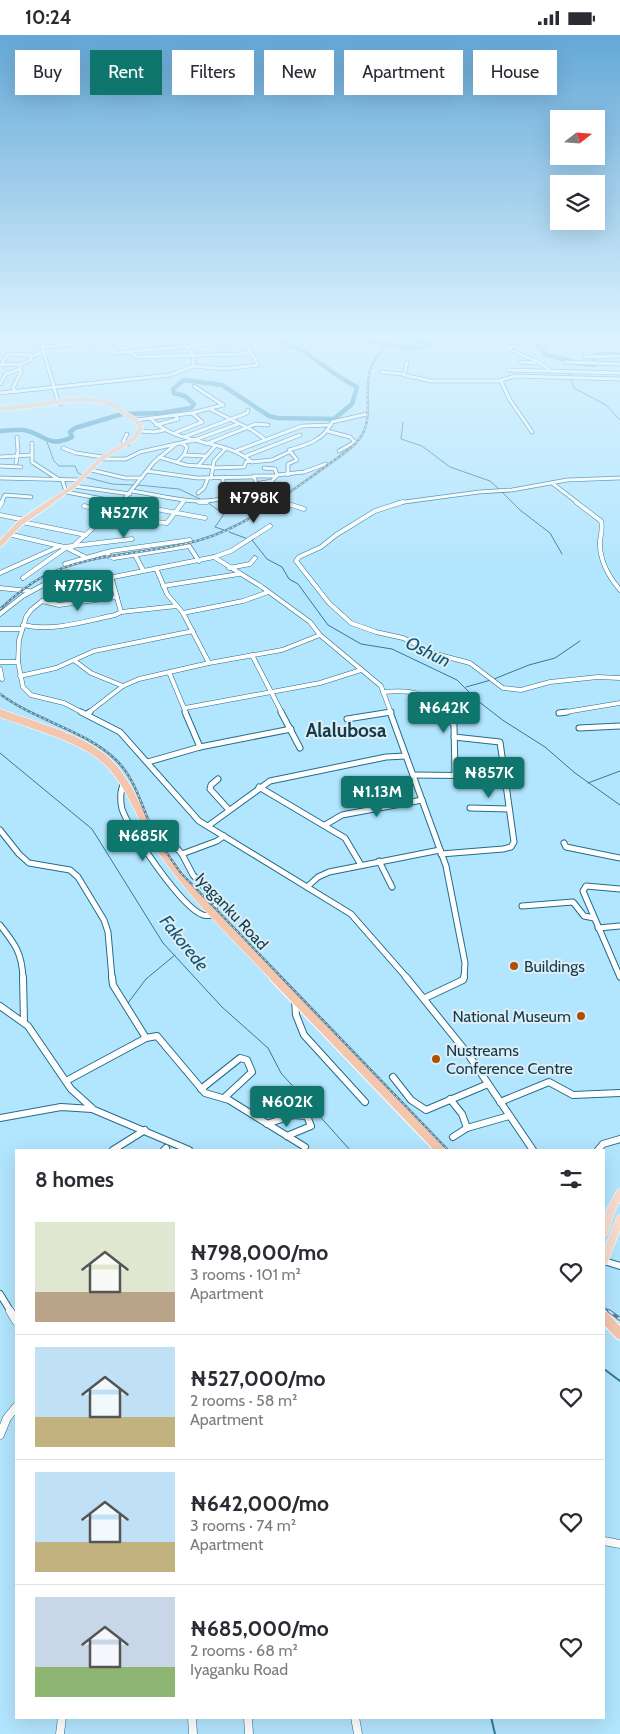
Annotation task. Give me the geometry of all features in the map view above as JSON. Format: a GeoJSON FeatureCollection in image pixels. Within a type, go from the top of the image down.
{"type":"FeatureCollection","features":[{"type":"Feature","properties":{"kind":"highway"},"geometry":{"type":"LineString","coordinates":[[0,544],[23,521],[74,486],[102,458],[135,438],[140,431],[140,425],[129,415]]}},
{"type":"Feature","properties":{"kind":"highway","name":"Iyaganku Road"},"geometry":{"type":"LineString","coordinates":[[0,713],[91,749],[109,763],[124,783],[167,861],[188,887],[439,1149]]}},
{"type":"Feature","properties":{"kind":"highway"},"geometry":{"type":"LineString","coordinates":[[605,1318],[620,1334]]}},
{"type":"Feature","properties":{"kind":"main road"},"geometry":{"type":"LineString","coordinates":[[605,1230],[611,1210],[620,1193]]}},
{"type":"Feature","properties":{"kind":"main road"},"geometry":{"type":"LineString","coordinates":[[605,1256],[620,1219]]}},
{"type":"Feature","properties":{"kind":"street"},"geometry":{"type":"LineString","coordinates":[[135,419],[173,415]]}},
{"type":"Feature","properties":{"kind":"street"},"geometry":{"type":"LineString","coordinates":[[155,425],[178,419],[175,415]]}},
{"type":"Feature","properties":{"kind":"street"},"geometry":{"type":"LineString","coordinates":[[175,433],[202,422],[194,415]]}},
{"type":"Feature","properties":{"kind":"street"},"geometry":{"type":"LineString","coordinates":[[221,415],[247,427],[266,440]]}},
{"type":"Feature","properties":{"kind":"street"},"geometry":{"type":"LineString","coordinates":[[184,437],[241,415]]}},
{"type":"Feature","properties":{"kind":"street"},"geometry":{"type":"LineString","coordinates":[[150,418],[155,425],[164,430],[206,444],[236,451],[255,463],[264,462],[289,452],[289,450],[311,444],[328,431],[332,422],[362,415]]}},
{"type":"Feature","properties":{"kind":"street"},"geometry":{"type":"LineString","coordinates":[[521,415],[532,432]]}},
{"type":"Feature","properties":{"kind":"street"},"geometry":{"type":"LineString","coordinates":[[63,448],[76,453],[102,458],[126,459],[140,452],[193,440],[238,423]]}},
{"type":"Feature","properties":{"kind":"street"},"geometry":{"type":"LineString","coordinates":[[206,444],[258,423],[268,425]]}},
{"type":"Feature","properties":{"kind":"street"},"geometry":{"type":"LineString","coordinates":[[236,451],[302,426],[331,425]]}},
{"type":"Feature","properties":{"kind":"street"},"geometry":{"type":"LineString","coordinates":[[140,431],[154,432],[164,430]]}},
{"type":"Feature","properties":{"kind":"street"},"geometry":{"type":"LineString","coordinates":[[328,431],[350,437],[355,442],[339,451]]}},
{"type":"Feature","properties":{"kind":"street"},"geometry":{"type":"LineString","coordinates":[[127,434],[123,442],[128,443]]}},
{"type":"Feature","properties":{"kind":"street"},"geometry":{"type":"LineString","coordinates":[[246,456],[300,435]]}},
{"type":"Feature","properties":{"kind":"street"},"geometry":{"type":"LineString","coordinates":[[16,463],[17,437]]}},
{"type":"Feature","properties":{"kind":"street"},"geometry":{"type":"LineString","coordinates":[[32,443],[31,455],[34,464],[60,479],[66,492],[205,518]]}},
{"type":"Feature","properties":{"kind":"street"},"geometry":{"type":"LineString","coordinates":[[177,462],[184,455],[187,447],[182,443]]}},
{"type":"Feature","properties":{"kind":"street"},"geometry":{"type":"LineString","coordinates":[[22,578],[86,535],[131,493],[159,457],[176,444]]}},
{"type":"Feature","properties":{"kind":"street"},"geometry":{"type":"LineString","coordinates":[[198,466],[215,446]]}},
{"type":"Feature","properties":{"kind":"street"},"geometry":{"type":"LineString","coordinates":[[198,493],[204,488],[209,478],[214,461],[226,448]]}},
{"type":"Feature","properties":{"kind":"street"},"geometry":{"type":"LineString","coordinates":[[288,475],[288,463],[297,460],[289,452]]}},
{"type":"Feature","properties":{"kind":"street"},"geometry":{"type":"LineString","coordinates":[[0,458],[8,459],[8,456],[31,455]]}},
{"type":"Feature","properties":{"kind":"street"},"geometry":{"type":"LineString","coordinates":[[184,455],[205,456]]}},
{"type":"Feature","properties":{"kind":"street"},"geometry":{"type":"LineString","coordinates":[[159,457],[198,466],[212,467],[244,467],[246,462],[250,461]]}},
{"type":"Feature","properties":{"kind":"street"},"geometry":{"type":"LineString","coordinates":[[236,491],[274,481],[277,476],[275,469],[264,469],[264,462]]}},
{"type":"Feature","properties":{"kind":"street"},"geometry":{"type":"LineString","coordinates":[[147,471],[171,476],[209,478],[254,477],[257,475],[288,475],[312,470],[326,464]]}},
{"type":"Feature","properties":{"kind":"street"},"geometry":{"type":"LineString","coordinates":[[0,466],[21,467]]}},
{"type":"Feature","properties":{"kind":"street"},"geometry":{"type":"LineString","coordinates":[[0,478],[60,479],[85,475],[142,479]]}},
{"type":"Feature","properties":{"kind":"street"},"geometry":{"type":"LineString","coordinates":[[74,486],[202,502],[229,497],[228,493],[220,487],[223,483],[223,477]]}},
{"type":"Feature","properties":{"kind":"street"},"geometry":{"type":"LineString","coordinates":[[254,477],[259,497],[270,507],[285,503],[304,509]]}},
{"type":"Feature","properties":{"kind":"street"},"geometry":{"type":"LineString","coordinates":[[620,478],[567,480],[512,490],[430,497],[390,505],[350,526],[321,547],[299,557],[296,563],[305,571],[338,613],[351,623],[384,635],[403,638],[436,654],[470,663],[480,668],[503,688],[522,690],[550,682],[598,677],[620,678]]}},
{"type":"Feature","properties":{"kind":"street"},"geometry":{"type":"LineString","coordinates":[[552,483],[601,521],[603,530],[600,542],[602,553],[610,576],[620,590]]}},
{"type":"Feature","properties":{"kind":"street"},"geometry":{"type":"LineString","coordinates":[[0,506],[5,495],[31,497]]}},
{"type":"Feature","properties":{"kind":"street"},"geometry":{"type":"LineString","coordinates":[[134,505],[129,522],[166,524],[184,500]]}},
{"type":"Feature","properties":{"kind":"street"},"geometry":{"type":"LineString","coordinates":[[84,507],[111,512]]}},
{"type":"Feature","properties":{"kind":"street"},"geometry":{"type":"LineString","coordinates":[[0,515],[86,535]]}},
{"type":"Feature","properties":{"kind":"street"},"geometry":{"type":"LineString","coordinates":[[270,526],[226,553],[214,557],[68,586],[42,601],[29,613],[23,627],[18,662],[23,687],[28,693],[64,703],[123,734],[193,815],[351,914],[425,998],[488,1084],[532,1149]]}},
{"type":"Feature","properties":{"kind":"street"},"geometry":{"type":"LineString","coordinates":[[8,534],[69,547],[132,539]]}},
{"type":"Feature","properties":{"kind":"street"},"geometry":{"type":"LineString","coordinates":[[65,564],[108,552],[190,540]]}},
{"type":"Feature","properties":{"kind":"street"},"geometry":{"type":"LineString","coordinates":[[157,544],[156,548],[164,551]]}},
{"type":"Feature","properties":{"kind":"street"},"geometry":{"type":"LineString","coordinates":[[0,573],[60,546]]}},
{"type":"Feature","properties":{"kind":"street"},"geometry":{"type":"LineString","coordinates":[[69,547],[85,557]]}},
{"type":"Feature","properties":{"kind":"street"},"geometry":{"type":"LineString","coordinates":[[108,552],[108,556],[114,558],[190,547],[199,561]]}},
{"type":"Feature","properties":{"kind":"street"},"geometry":{"type":"LineString","coordinates":[[135,555],[143,570]]}},
{"type":"Feature","properties":{"kind":"street"},"geometry":{"type":"LineString","coordinates":[[214,557],[310,622],[320,635],[377,681],[383,692],[448,875],[459,927],[465,974],[463,980],[425,998]]}},
{"type":"Feature","properties":{"kind":"street"},"geometry":{"type":"LineString","coordinates":[[229,568],[250,564],[255,558]]}},
{"type":"Feature","properties":{"kind":"street"},"geometry":{"type":"LineString","coordinates":[[156,568],[167,594],[193,631],[209,663]]}},
{"type":"Feature","properties":{"kind":"street"},"geometry":{"type":"LineString","coordinates":[[0,614],[30,591],[66,572]]}},
{"type":"Feature","properties":{"kind":"street"},"geometry":{"type":"LineString","coordinates":[[163,586],[239,575]]}},
{"type":"Feature","properties":{"kind":"street"},"geometry":{"type":"LineString","coordinates":[[111,576],[121,612]]}},
{"type":"Feature","properties":{"kind":"street"},"geometry":{"type":"LineString","coordinates":[[0,588],[30,591]]}},
{"type":"Feature","properties":{"kind":"street"},"geometry":{"type":"LineString","coordinates":[[182,613],[243,601],[268,592]]}},
{"type":"Feature","properties":{"kind":"street"},"geometry":{"type":"LineString","coordinates":[[42,601],[59,605],[117,597]]}},
{"type":"Feature","properties":{"kind":"street"},"geometry":{"type":"LineString","coordinates":[[0,629],[45,627],[115,615],[121,612],[177,606]]}},
{"type":"Feature","properties":{"kind":"street"},"geometry":{"type":"LineString","coordinates":[[20,676],[50,670],[75,661],[88,653],[102,649],[193,631]]}},
{"type":"Feature","properties":{"kind":"street"},"geometry":{"type":"LineString","coordinates":[[87,714],[123,686],[139,679],[288,648],[320,635]]}},
{"type":"Feature","properties":{"kind":"street"},"geometry":{"type":"LineString","coordinates":[[252,655],[300,748]]}},
{"type":"Feature","properties":{"kind":"street"},"geometry":{"type":"LineString","coordinates":[[75,661],[91,673],[123,686]]}},
{"type":"Feature","properties":{"kind":"street"},"geometry":{"type":"LineString","coordinates":[[0,662],[18,662]]}},
{"type":"Feature","properties":{"kind":"street"},"geometry":{"type":"LineString","coordinates":[[0,669],[2,679]]}},
{"type":"Feature","properties":{"kind":"street"},"geometry":{"type":"LineString","coordinates":[[185,708],[331,680],[361,670]]}},
{"type":"Feature","properties":{"kind":"street"},"geometry":{"type":"LineString","coordinates":[[169,672],[200,747]]}},
{"type":"Feature","properties":{"kind":"street"},"geometry":{"type":"LineString","coordinates":[[383,692],[412,690],[426,695],[453,723],[455,775]]}},
{"type":"Feature","properties":{"kind":"street"},"geometry":{"type":"LineString","coordinates":[[559,713],[620,703]]}},
{"type":"Feature","properties":{"kind":"street"},"geometry":{"type":"LineString","coordinates":[[347,719],[390,713]]}},
{"type":"Feature","properties":{"kind":"street"},"geometry":{"type":"LineString","coordinates":[[579,728],[620,726]]}},
{"type":"Feature","properties":{"kind":"street"},"geometry":{"type":"LineString","coordinates":[[148,761],[200,747],[291,729]]}},
{"type":"Feature","properties":{"kind":"street"},"geometry":{"type":"LineString","coordinates":[[307,887],[323,874],[379,861],[440,852],[511,847],[514,843],[499,741],[454,737]]}},
{"type":"Feature","properties":{"kind":"street"},"geometry":{"type":"LineString","coordinates":[[208,826],[266,782],[386,757],[406,756]]}},
{"type":"Feature","properties":{"kind":"street"},"geometry":{"type":"LineString","coordinates":[[413,775],[504,775]]}},
{"type":"Feature","properties":{"kind":"street"},"geometry":{"type":"LineString","coordinates":[[218,779],[211,785],[210,789],[229,809]]}},
{"type":"Feature","properties":{"kind":"street"},"geometry":{"type":"LineString","coordinates":[[124,783],[121,788],[123,810],[157,866],[181,896],[193,907],[205,916],[212,913],[219,903],[192,875],[182,854],[174,845]]}},
{"type":"Feature","properties":{"kind":"street"},"geometry":{"type":"LineString","coordinates":[[260,787],[325,825],[348,842],[360,865]]}},
{"type":"Feature","properties":{"kind":"street"},"geometry":{"type":"LineString","coordinates":[[325,825],[342,815],[422,800]]}},
{"type":"Feature","properties":{"kind":"street"},"geometry":{"type":"LineString","coordinates":[[470,808],[509,809]]}},
{"type":"Feature","properties":{"kind":"street"},"geometry":{"type":"LineString","coordinates":[[0,830],[19,854],[29,863],[70,870],[78,877],[104,920],[108,932],[112,977],[116,990],[146,1039]]}},
{"type":"Feature","properties":{"kind":"street"},"geometry":{"type":"LineString","coordinates":[[182,854],[217,841],[224,836]]}},
{"type":"Feature","properties":{"kind":"street"},"geometry":{"type":"LineString","coordinates":[[564,843],[566,847],[620,858]]}},
{"type":"Feature","properties":{"kind":"street"},"geometry":{"type":"LineString","coordinates":[[379,861],[392,887]]}},
{"type":"Feature","properties":{"kind":"street"},"geometry":{"type":"LineString","coordinates":[[620,889],[592,885],[584,888],[598,928],[620,976]]}},
{"type":"Feature","properties":{"kind":"street"},"geometry":{"type":"LineString","coordinates":[[522,906],[573,902],[584,916],[594,917]]}},
{"type":"Feature","properties":{"kind":"street"},"geometry":{"type":"LineString","coordinates":[[0,925],[14,943],[22,961],[24,1021]]}},
{"type":"Feature","properties":{"kind":"street"},"geometry":{"type":"LineString","coordinates":[[598,928],[620,926]]}},
{"type":"Feature","properties":{"kind":"street"},"geometry":{"type":"LineString","coordinates":[[295,1000],[296,1015],[304,1035],[365,1102]]}},
{"type":"Feature","properties":{"kind":"street"},"geometry":{"type":"LineString","coordinates":[[0,1006],[24,1021],[78,1097],[92,1109]]}},
{"type":"Feature","properties":{"kind":"street"},"geometry":{"type":"LineString","coordinates":[[66,1081],[154,1035],[161,1039],[202,1089],[213,1097],[224,1098],[305,1147]]}},
{"type":"Feature","properties":{"kind":"street"},"geometry":{"type":"LineString","coordinates":[[202,1089],[240,1058],[247,1060],[252,1072],[224,1098]]}},
{"type":"Feature","properties":{"kind":"street"},"geometry":{"type":"LineString","coordinates":[[393,1077],[401,1090],[421,1108],[429,1110],[450,1099],[488,1084]]}},
{"type":"Feature","properties":{"kind":"street"},"geometry":{"type":"LineString","coordinates":[[500,1102],[549,1082],[554,1083],[573,1095],[620,1093]]}},
{"type":"Feature","properties":{"kind":"street"},"geometry":{"type":"LineString","coordinates":[[450,1099],[462,1114],[467,1128]]}},
{"type":"Feature","properties":{"kind":"street"},"geometry":{"type":"LineString","coordinates":[[0,1118],[61,1107],[92,1109],[187,1149]]}},
{"type":"Feature","properties":{"kind":"street"},"geometry":{"type":"LineString","coordinates":[[267,1124],[300,1114],[307,1116],[311,1126],[287,1136]]}},
{"type":"Feature","properties":{"kind":"street"},"geometry":{"type":"LineString","coordinates":[[453,1137],[467,1128],[509,1116]]}},
{"type":"Feature","properties":{"kind":"street"},"geometry":{"type":"LineString","coordinates":[[115,1149],[145,1130]]}},
{"type":"Feature","properties":{"kind":"street"},"geometry":{"type":"LineString","coordinates":[[599,1149],[603,1144],[620,1139]]}},
{"type":"Feature","properties":{"kind":"street"},"geometry":{"type":"LineString","coordinates":[[605,1256],[620,1266]]}},
{"type":"Feature","properties":{"kind":"street"},"geometry":{"type":"LineString","coordinates":[[0,1294],[15,1319]]}},
{"type":"Feature","properties":{"kind":"street"},"geometry":{"type":"LineString","coordinates":[[0,1435],[15,1408]]}},
{"type":"Feature","properties":{"kind":"street"},"geometry":{"type":"LineString","coordinates":[[605,1541],[620,1544]]}},
{"type":"Feature","properties":{"kind":"street"},"geometry":{"type":"LineString","coordinates":[[60,1734],[62,1719]]}},
{"type":"Feature","properties":{"kind":"street"},"geometry":{"type":"LineString","coordinates":[[192,1719],[193,1734]]}},
{"type":"Feature","properties":{"kind":"street"},"geometry":{"type":"LineString","coordinates":[[248,1719],[249,1734]]}},
{"type":"Feature","properties":{"kind":"street"},"geometry":{"type":"LineString","coordinates":[[355,1719],[358,1734]]}},
{"type":"Feature","properties":{"kind":"waterway"},"geometry":{"type":"LineString","coordinates":[[0,431],[24,430],[57,442],[72,437],[70,432],[75,428],[118,415]]}},
{"type":"Feature","properties":{"kind":"waterway"},"geometry":{"type":"LineString","coordinates":[[268,415],[278,418],[334,419],[338,415]]}},
{"type":"Feature","properties":{"kind":"waterway"},"geometry":{"type":"LineString","coordinates":[[616,415],[620,420]]}},
{"type":"Feature","properties":{"kind":"waterway"},"geometry":{"type":"LineString","coordinates":[[403,422],[401,439],[422,446],[450,467],[490,481],[500,490]]}},
{"type":"Feature","properties":{"kind":"waterway","name":"Oshun"},"geometry":{"type":"LineString","coordinates":[[47,442],[54,461],[59,466],[75,466],[78,473],[82,475]]}},
{"type":"Feature","properties":{"kind":"waterway","name":"Oshun"},"geometry":{"type":"LineString","coordinates":[[85,477],[112,484],[133,485]]}},
{"type":"Feature","properties":{"kind":"waterway","name":"Oshun"},"geometry":{"type":"LineString","coordinates":[[137,485],[179,489],[200,499]]}},
{"type":"Feature","properties":{"kind":"waterway"},"geometry":{"type":"LineString","coordinates":[[502,492],[520,510],[550,533],[562,554]]}},
{"type":"Feature","properties":{"kind":"waterway","name":"Oshun"},"geometry":{"type":"LineString","coordinates":[[208,503],[224,514],[215,527],[224,530]]}},
{"type":"Feature","properties":{"kind":"waterway","name":"Oshun"},"geometry":{"type":"LineString","coordinates":[[229,532],[248,539]]}},
{"type":"Feature","properties":{"kind":"waterway","name":"Oshun"},"geometry":{"type":"LineString","coordinates":[[252,540],[267,559],[282,567],[289,579],[298,584],[328,625],[361,644],[392,649],[457,680],[478,701],[504,721],[545,747],[589,783]]}},
{"type":"Feature","properties":{"kind":"waterway"},"geometry":{"type":"LineString","coordinates":[[494,679],[529,665],[555,658],[580,641]]}},
{"type":"Feature","properties":{"kind":"waterway"},"geometry":{"type":"LineString","coordinates":[[466,687],[491,680]]}},
{"type":"Feature","properties":{"kind":"waterway","name":"Fakorede"},"geometry":{"type":"LineString","coordinates":[[0,753],[92,829],[163,943],[174,955]]}},
{"type":"Feature","properties":{"kind":"waterway"},"geometry":{"type":"LineString","coordinates":[[589,783],[620,771]]}},
{"type":"Feature","properties":{"kind":"waterway","name":"Oshun"},"geometry":{"type":"LineString","coordinates":[[589,783],[620,805]]}},
{"type":"Feature","properties":{"kind":"waterway"},"geometry":{"type":"LineString","coordinates":[[128,1003],[146,979],[174,955]]}},
{"type":"Feature","properties":{"kind":"waterway","name":"Fakorede"},"geometry":{"type":"LineString","coordinates":[[174,955],[222,1007],[268,1048],[281,1073],[349,1149]]}},
{"type":"Feature","properties":{"kind":"waterway","name":"Fakorede"},"geometry":{"type":"LineString","coordinates":[[605,1370],[620,1381]]}},
{"type":"Feature","properties":{"kind":"waterway"},"geometry":{"type":"LineString","coordinates":[[491,1719],[495,1734]]}},
{"type":"Feature","properties":{"kind":"railway"},"geometry":{"type":"LineString","coordinates":[[0,609],[31,584],[60,569],[99,558],[160,549],[200,540],[216,535],[245,521],[346,452],[362,435],[366,426],[367,415]]}},
{"type":"Feature","properties":{"kind":"railway"},"geometry":{"type":"LineString","coordinates":[[0,694],[29,711],[90,741],[104,750],[123,767],[137,792],[155,834],[181,873],[447,1149]]}},
{"type":"Feature","properties":{"kind":"railway"},"geometry":{"type":"LineString","coordinates":[[605,1309],[611,1312]]}},
{"type":"Feature","properties":{"kind":"railway"},"geometry":{"type":"LineString","coordinates":[[609,1311],[620,1319]]}},
{"type":"Feature","properties":{"kind":"place","name":"Buildings"},"geometry":{"type":"Point","coordinates":[514,966]}},
{"type":"Feature","properties":{"kind":"place","name":"National Museum"},"geometry":{"type":"Point","coordinates":[581,1016]}},
{"type":"Feature","properties":{"kind":"place","name":"Nustreams Conference Centre"},"geometry":{"type":"Point","coordinates":[436,1059]}},
{"type":"Feature","properties":{"kind":"district","name":"Alalubosa"},"geometry":{"type":"Point","coordinates":[346,730]}}]}
